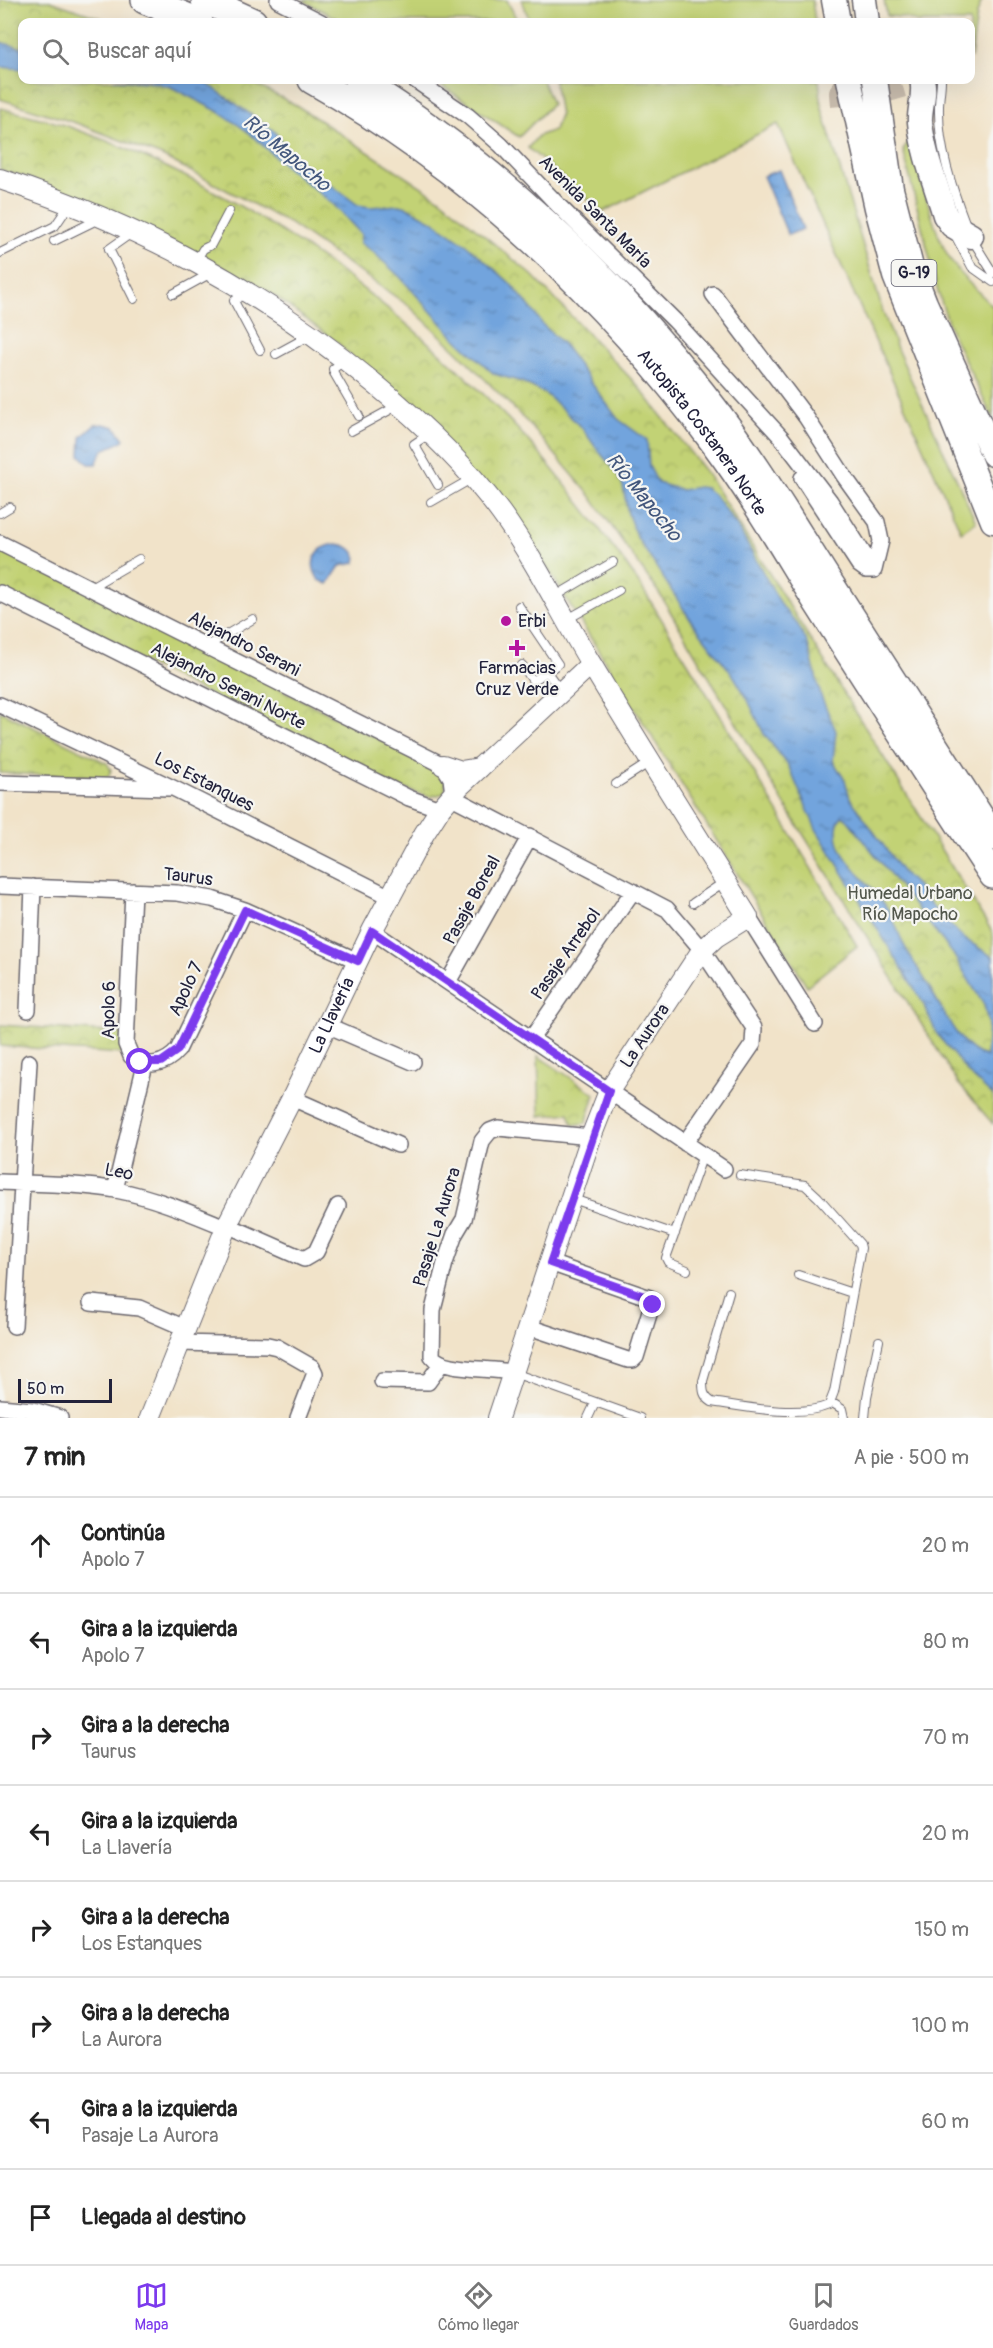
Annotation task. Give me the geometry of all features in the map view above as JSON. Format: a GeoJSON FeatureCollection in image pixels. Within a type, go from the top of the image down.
{"type":"FeatureCollection","features":[{"type":"Feature","properties":{"kind":"highway"},"geometry":{"type":"LineString","coordinates":[[145,0],[189,18]]}},
{"type":"Feature","properties":{"kind":"highway"},"geometry":{"type":"LineString","coordinates":[[205,0],[244,18]]}},
{"type":"Feature","properties":{"kind":"highway","name":"Autopista Costanera Norte"},"geometry":{"type":"LineString","coordinates":[[319,84],[402,135],[477,192],[560,267],[658,372],[708,434],[741,481],[925,773],[993,875]]}},
{"type":"Feature","properties":{"kind":"highway","name":"Autopista Costanera Norte"},"geometry":{"type":"LineString","coordinates":[[364,84],[441,135],[521,200],[615,294],[682,369],[747,454],[993,837]]}},
{"type":"Feature","properties":{"kind":"main road"},"geometry":{"type":"LineString","coordinates":[[834,0],[837,18]]}},
{"type":"Feature","properties":{"kind":"main road"},"geometry":{"type":"LineString","coordinates":[[864,0],[866,18]]}},
{"type":"Feature","properties":{"kind":"main road","name":"G-19"},"geometry":{"type":"LineString","coordinates":[[850,84],[879,172],[896,211],[911,267],[993,454]]}},
{"type":"Feature","properties":{"kind":"main road","name":"G-19"},"geometry":{"type":"LineString","coordinates":[[875,84],[879,172],[895,276],[993,521]]}},
{"type":"Feature","properties":{"kind":"main road"},"geometry":{"type":"LineString","coordinates":[[923,84],[920,120],[922,137],[945,215],[961,230]]}},
{"type":"Feature","properties":{"kind":"main road"},"geometry":{"type":"LineString","coordinates":[[842,106],[853,140],[879,172],[896,130],[896,106]]}},
{"type":"Feature","properties":{"kind":"street"},"geometry":{"type":"LineString","coordinates":[[278,0],[313,18]]}},
{"type":"Feature","properties":{"kind":"street","name":"Avenida Santa María"},"geometry":{"type":"LineString","coordinates":[[421,84],[468,116],[501,145],[675,321],[734,386],[801,477],[859,565],[866,570],[874,570],[881,542],[877,522],[806,417],[713,294]]}},
{"type":"Feature","properties":{"kind":"street"},"geometry":{"type":"LineString","coordinates":[[0,179],[103,217],[196,261],[248,291],[312,334],[345,360],[399,405],[473,478],[501,513],[591,664],[815,1024]]}},
{"type":"Feature","properties":{"kind":"street","name":"Alejandro Serani"},"geometry":{"type":"LineString","coordinates":[[0,543],[443,765]]}},
{"type":"Feature","properties":{"kind":"street","name":"Alejandro Serani Norte"},"geometry":{"type":"LineString","coordinates":[[0,593],[409,798],[448,800]]}},
{"type":"Feature","properties":{"kind":"street","name":"La Llavería"},"geometry":{"type":"LineString","coordinates":[[150,1418],[226,1226],[292,1098],[372,931],[424,834],[448,800],[479,768],[591,664]]}},
{"type":"Feature","properties":{"kind":"street","name":"Los Estanques"},"geometry":{"type":"LineString","coordinates":[[0,705],[173,788],[390,897]]}},
{"type":"Feature","properties":{"kind":"street"},"geometry":{"type":"LineString","coordinates":[[107,787],[117,778],[120,770],[119,762]]}},
{"type":"Feature","properties":{"kind":"street"},"geometry":{"type":"LineString","coordinates":[[443,765],[451,778],[448,800],[530,836],[674,915],[702,950],[754,1028],[753,1044],[685,1143]]}},
{"type":"Feature","properties":{"kind":"street"},"geometry":{"type":"LineString","coordinates":[[443,765],[461,771],[479,768]]}},
{"type":"Feature","properties":{"kind":"street"},"geometry":{"type":"LineString","coordinates":[[0,783],[173,788]]}},
{"type":"Feature","properties":{"kind":"street","name":"Pasaje Boreal"},"geometry":{"type":"LineString","coordinates":[[448,982],[530,836]]}},
{"type":"Feature","properties":{"kind":"street","name":"Taurus"},"geometry":{"type":"LineString","coordinates":[[0,886],[132,891],[212,898],[245,910],[358,961]]}},
{"type":"Feature","properties":{"kind":"street"},"geometry":{"type":"LineString","coordinates":[[28,1010],[33,887]]}},
{"type":"Feature","properties":{"kind":"street","name":"Apolo 6"},"geometry":{"type":"LineString","coordinates":[[132,891],[126,1044],[131,1056],[145,1064]]}},
{"type":"Feature","properties":{"kind":"street","name":"Pasaje Arrebol"},"geometry":{"type":"LineString","coordinates":[[531,1039],[633,891]]}},
{"type":"Feature","properties":{"kind":"street","name":"Apolo 7"},"geometry":{"type":"LineString","coordinates":[[145,1064],[161,1062],[178,1050],[245,910]]}},
{"type":"Feature","properties":{"kind":"street","name":"La Aurora"},"geometry":{"type":"LineString","coordinates":[[498,1418],[591,1137],[609,1091],[702,950],[716,937],[748,917]]}},
{"type":"Feature","properties":{"kind":"street"},"geometry":{"type":"LineString","coordinates":[[372,931],[724,1169]]}},
{"type":"Feature","properties":{"kind":"street"},"geometry":{"type":"LineString","coordinates":[[327,1024],[413,1062]]}},
{"type":"Feature","properties":{"kind":"street"},"geometry":{"type":"LineString","coordinates":[[14,1326],[29,1062]]}},
{"type":"Feature","properties":{"kind":"street"},"geometry":{"type":"LineString","coordinates":[[116,1190],[145,1064]]}},
{"type":"Feature","properties":{"kind":"street"},"geometry":{"type":"LineString","coordinates":[[292,1098],[398,1145]]}},
{"type":"Feature","properties":{"kind":"street","name":"Pasaje La Aurora"},"geometry":{"type":"LineString","coordinates":[[441,1364],[436,1362],[432,1356],[433,1310],[445,1263],[464,1219],[482,1142],[490,1131],[498,1128],[591,1137]]}},
{"type":"Feature","properties":{"kind":"street","name":"Leo"},"geometry":{"type":"LineString","coordinates":[[0,1182],[116,1190],[226,1226],[304,1258],[316,1252],[338,1206]]}},
{"type":"Feature","properties":{"kind":"street"},"geometry":{"type":"LineString","coordinates":[[529,1327],[628,1360],[636,1357],[653,1301],[550,1263]]}},
{"type":"Feature","properties":{"kind":"street"},"geometry":{"type":"LineString","coordinates":[[91,1303],[139,1308],[182,1335],[277,1347],[312,1367],[315,1373],[298,1418]]}},
{"type":"Feature","properties":{"kind":"street"},"geometry":{"type":"LineString","coordinates":[[382,1381],[428,1382],[435,1376],[441,1364],[513,1373]]}},
{"type":"Feature","properties":{"kind":"street"},"geometry":{"type":"LineString","coordinates":[[0,1407],[60,1418]]}},
{"type":"Feature","properties":{"kind":"lane"},"geometry":{"type":"LineString","coordinates":[[941,84],[940,136],[961,230],[957,239],[972,267],[993,282]]}},
{"type":"Feature","properties":{"kind":"lane"},"geometry":{"type":"LineString","coordinates":[[951,186],[950,214],[993,273]]}},
{"type":"Feature","properties":{"kind":"lane"},"geometry":{"type":"LineString","coordinates":[[0,253],[55,226],[70,204]]}},
{"type":"Feature","properties":{"kind":"lane"},"geometry":{"type":"LineString","coordinates":[[196,261],[203,249],[211,245],[229,212]]}},
{"type":"Feature","properties":{"kind":"lane"},"geometry":{"type":"LineString","coordinates":[[54,241],[103,217]]}},
{"type":"Feature","properties":{"kind":"lane"},"geometry":{"type":"LineString","coordinates":[[134,231],[109,249],[134,299]]}},
{"type":"Feature","properties":{"kind":"lane"},"geometry":{"type":"LineString","coordinates":[[173,294],[214,271]]}},
{"type":"Feature","properties":{"kind":"lane"},"geometry":{"type":"LineString","coordinates":[[248,291],[234,301],[260,350]]}},
{"type":"Feature","properties":{"kind":"lane"},"geometry":{"type":"LineString","coordinates":[[276,354],[312,334]]}},
{"type":"Feature","properties":{"kind":"lane"},"geometry":{"type":"LineString","coordinates":[[345,360],[333,369],[359,416]]}},
{"type":"Feature","properties":{"kind":"lane"},"geometry":{"type":"LineString","coordinates":[[351,431],[399,405]]}},
{"type":"Feature","properties":{"kind":"lane"},"geometry":{"type":"LineString","coordinates":[[429,434],[414,444],[438,485]]}},
{"type":"Feature","properties":{"kind":"lane"},"geometry":{"type":"LineString","coordinates":[[431,502],[473,478]]}},
{"type":"Feature","properties":{"kind":"lane"},"geometry":{"type":"LineString","coordinates":[[0,513],[10,507]]}},
{"type":"Feature","properties":{"kind":"lane"},"geometry":{"type":"LineString","coordinates":[[89,588],[139,559]]}},
{"type":"Feature","properties":{"kind":"lane"},"geometry":{"type":"LineString","coordinates":[[553,597],[613,562]]}},
{"type":"Feature","properties":{"kind":"lane"},"geometry":{"type":"LineString","coordinates":[[566,620],[619,590]]}},
{"type":"Feature","properties":{"kind":"lane"},"geometry":{"type":"LineString","coordinates":[[519,606],[558,664],[533,681],[522,665]]}},
{"type":"Feature","properties":{"kind":"lane"},"geometry":{"type":"LineString","coordinates":[[206,647],[252,619]]}},
{"type":"Feature","properties":{"kind":"lane"},"geometry":{"type":"LineString","coordinates":[[547,672],[561,692]]}},
{"type":"Feature","properties":{"kind":"lane"},"geometry":{"type":"LineString","coordinates":[[616,784],[651,761]]}},
{"type":"Feature","properties":{"kind":"lane"},"geometry":{"type":"LineString","coordinates":[[693,903],[726,881]]}},
{"type":"Feature","properties":{"kind":"lane"},"geometry":{"type":"LineString","coordinates":[[687,1270],[667,1260],[703,1155]]}},
{"type":"Feature","properties":{"kind":"lane"},"geometry":{"type":"LineString","coordinates":[[729,1292],[703,1380],[703,1394],[707,1399],[712,1402],[767,1410],[809,1413],[820,1410],[831,1402],[860,1244],[819,1197],[805,1185],[740,1175]]}},
{"type":"Feature","properties":{"kind":"lane"},"geometry":{"type":"LineString","coordinates":[[571,1198],[675,1234]]}},
{"type":"Feature","properties":{"kind":"lane"},"geometry":{"type":"LineString","coordinates":[[798,1275],[852,1293]]}},
{"type":"Feature","properties":{"kind":"lane"},"geometry":{"type":"LineString","coordinates":[[865,1418],[879,1341]]}},
{"type":"Feature","properties":{"kind":"lane"},"geometry":{"type":"LineString","coordinates":[[513,1373],[640,1418]]}},
{"type":"Feature","properties":{"kind":"lane"},"geometry":{"type":"LineString","coordinates":[[831,1402],[842,1409],[844,1418]]}},
{"type":"Feature","properties":{"kind":"lane"},"geometry":{"type":"LineString","coordinates":[[588,1418],[595,1403]]}},
{"type":"Feature","properties":{"kind":"green space","name":"Humedal Urbano Río Mapocho"},"geometry":{"type":"Polygon","coordinates":[[[0,0],[47,0],[100,18],[18,18],[18,84],[254,84],[296,105],[439,198],[532,275],[637,385],[708,475],[993,933],[993,1124],[958,1083],[780,797],[661,596],[589,494],[530,425],[409,306],[289,223],[162,156],[76,123],[0,99],[0,0]]]}},
{"type":"Feature","properties":{"kind":"green space"},"geometry":{"type":"Polygon","coordinates":[[[302,0],[507,0],[516,18],[336,18],[302,0]]]}},
{"type":"Feature","properties":{"kind":"green space"},"geometry":{"type":"Polygon","coordinates":[[[522,0],[812,0],[814,18],[529,18],[522,0]]]}},
{"type":"Feature","properties":{"kind":"green space"},"geometry":{"type":"Polygon","coordinates":[[[884,0],[982,0],[975,29],[975,18],[887,16],[884,0]]]}},
{"type":"Feature","properties":{"kind":"green space"},"geometry":{"type":"Polygon","coordinates":[[[439,84],[544,84],[552,104],[519,137],[439,84]]]}},
{"type":"Feature","properties":{"kind":"green space"},"geometry":{"type":"Polygon","coordinates":[[[555,84],[819,84],[822,109],[883,312],[898,351],[976,522],[961,532],[778,124],[603,212],[528,148],[538,136],[554,130],[560,115],[555,84]]]}},
{"type":"Feature","properties":{"kind":"green space"},"geometry":{"type":"Polygon","coordinates":[[[0,108],[69,126],[199,183],[312,251],[365,290],[465,376],[541,456],[585,509],[633,574],[857,946],[807,986],[526,534],[337,342],[269,292],[196,253],[91,204],[23,176],[0,170],[0,108]]]}},
{"type":"Feature","properties":{"kind":"green space"},"geometry":{"type":"Polygon","coordinates":[[[910,138],[933,220],[945,250],[961,274],[993,306],[993,419],[952,334],[938,292],[903,150],[910,138]]]}},
{"type":"Feature","properties":{"kind":"green space"},"geometry":{"type":"Polygon","coordinates":[[[0,547],[446,773],[445,793],[430,797],[390,784],[0,591],[0,547]]]}},
{"type":"Feature","properties":{"kind":"green space"},"geometry":{"type":"Polygon","coordinates":[[[0,711],[107,763],[111,770],[108,777],[0,773],[0,711]]]}},
{"type":"Feature","properties":{"kind":"green space"},"geometry":{"type":"Polygon","coordinates":[[[0,1025],[124,1033],[123,1054],[0,1046],[0,1025]]]}},
{"type":"Feature","properties":{"kind":"green space"},"geometry":{"type":"Polygon","coordinates":[[[538,1056],[595,1094],[586,1123],[573,1125],[569,1113],[540,1116],[538,1056]]]}},
{"type":"Feature","properties":{"kind":"water"},"geometry":{"type":"Polygon","coordinates":[[[0,42],[18,47],[18,69],[0,67],[0,42]]]}},
{"type":"Feature","properties":{"kind":"water","name":"Río Mapocho"},"geometry":{"type":"Polygon","coordinates":[[[160,84],[208,84],[274,131],[290,154],[358,205],[407,207],[431,220],[467,245],[509,282],[543,325],[562,343],[618,419],[647,440],[649,466],[658,483],[682,490],[705,488],[715,496],[737,526],[782,606],[798,625],[808,644],[821,696],[836,731],[833,761],[845,780],[850,798],[903,873],[918,887],[938,914],[965,939],[993,957],[993,1096],[969,1074],[937,1034],[922,1001],[816,829],[788,765],[764,734],[733,675],[692,622],[636,536],[628,514],[623,486],[616,472],[582,428],[544,393],[522,382],[494,374],[454,337],[400,277],[360,243],[361,234],[334,205],[284,165],[248,132],[221,113],[171,87],[160,84]],[[842,816],[837,831],[844,855],[888,909],[906,949],[961,1039],[977,1053],[986,1056],[988,1023],[984,1005],[953,954],[846,818],[842,816]]]}},
{"type":"Feature","properties":{"kind":"water"},"geometry":{"type":"Polygon","coordinates":[[[779,170],[803,229],[788,235],[763,176],[779,170]]]}},
{"type":"Feature","properties":{"kind":"water"},"geometry":{"type":"Polygon","coordinates":[[[95,425],[115,427],[124,439],[103,450],[96,464],[89,464],[80,455],[81,437],[95,425]]]}},
{"type":"Feature","properties":{"kind":"water"},"geometry":{"type":"Polygon","coordinates":[[[336,544],[349,548],[357,558],[355,563],[340,566],[328,584],[319,580],[315,573],[315,556],[323,548],[336,544]]]}},
{"type":"Feature","properties":{"kind":"tunnel"},"geometry":{"type":"LineString","coordinates":[[842,106],[841,93],[845,84]]}},
{"type":"Feature","properties":{"kind":"tunnel"},"geometry":{"type":"LineString","coordinates":[[886,84],[892,92],[896,106]]}},
{"type":"Feature","properties":{"kind":"place","name":"Erbi"},"geometry":{"type":"Point","coordinates":[506,621]}},
{"type":"Feature","properties":{"kind":"place","name":"Farmacias Cruz Verde"},"geometry":{"type":"Point","coordinates":[517,648]}},
{"type":"Feature","properties":{"kind":"route"},"geometry":{"type":"LineString","coordinates":[[140,1062],[145,1064],[161,1062],[178,1050],[245,910],[358,961],[372,931],[609,1091],[591,1137],[550,1263],[650,1298],[653,1305]]}}]}
